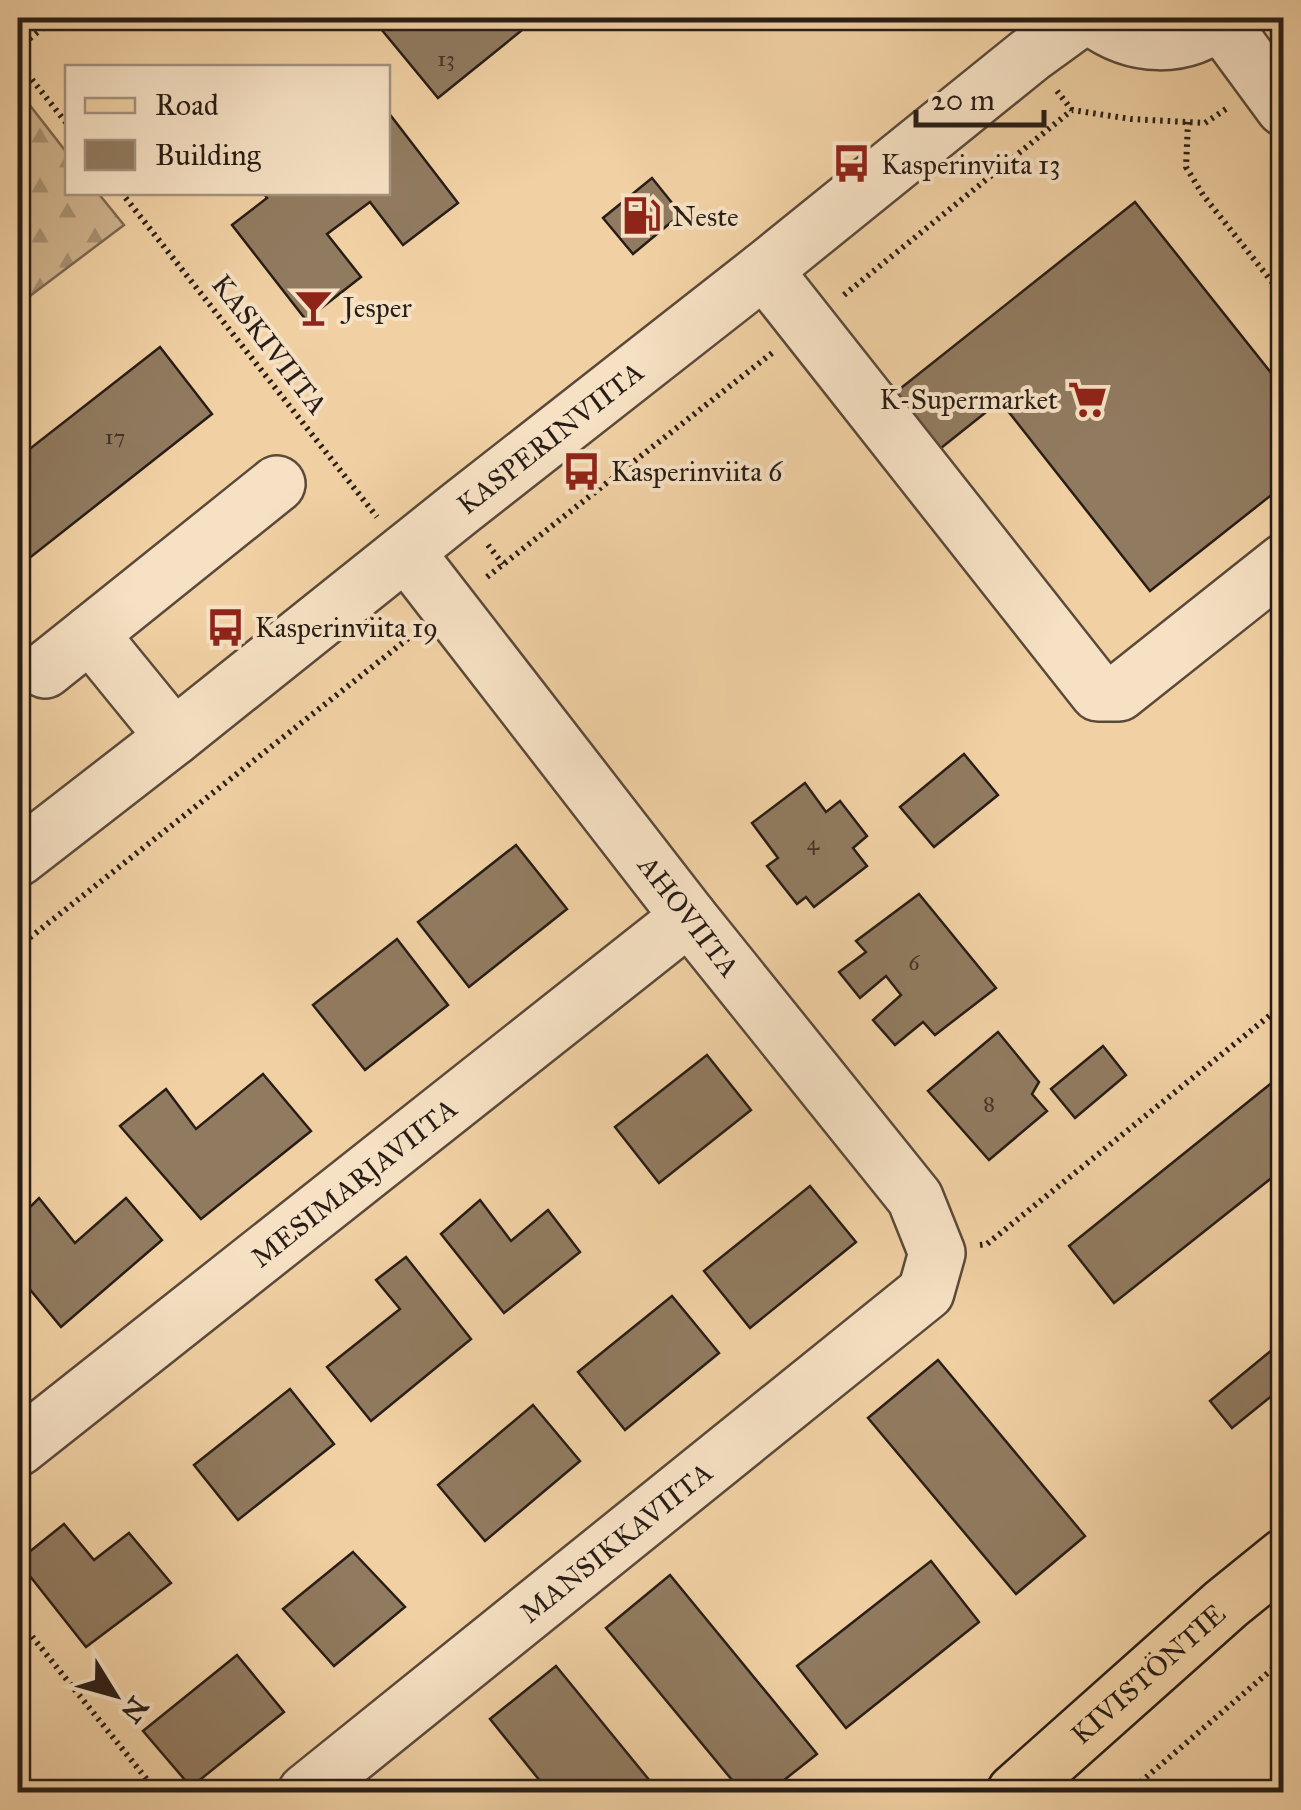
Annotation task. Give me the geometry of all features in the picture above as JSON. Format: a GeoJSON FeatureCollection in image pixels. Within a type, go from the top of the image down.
{"type":"FeatureCollection","features":[{"type":"Feature","properties":{"kind":"main road","name":"KIVISTÖNTIE"},"geometry":{"type":"LineString","coordinates":[[1016,1792],[1284,1557]]}},
{"type":"Feature","properties":{"kind":"street","name":"KASPERINVIITA"},"geometry":{"type":"LineString","coordinates":[[18,858],[174,738],[394,538],[764,270],[1080,18]]}},
{"type":"Feature","properties":{"kind":"street"},"geometry":{"type":"LineString","coordinates":[[1093,18],[1118,34],[1144,42],[1172,42],[1197,35],[1222,19],[1274,96]]}},
{"type":"Feature","properties":{"kind":"street"},"geometry":{"type":"LineString","coordinates":[[764,270],[1098,693],[1119,694],[1284,562]]}},
{"type":"Feature","properties":{"kind":"street"},"geometry":{"type":"LineString","coordinates":[[45,670],[277,484]]}},
{"type":"Feature","properties":{"kind":"street","name":"AHOVIITA"},"geometry":{"type":"LineString","coordinates":[[394,538],[689,917],[915,1198],[931,1272]]}},
{"type":"Feature","properties":{"kind":"street"},"geometry":{"type":"LineString","coordinates":[[90,634],[174,738]]}},
{"type":"Feature","properties":{"kind":"street","name":"MESIMARJAVIITA"},"geometry":{"type":"LineString","coordinates":[[18,1448],[689,917]]}},
{"type":"Feature","properties":{"kind":"street","name":"MANSIKKAVIITA"},"geometry":{"type":"LineString","coordinates":[[306,1792],[931,1272]]}},
{"type":"Feature","properties":{"kind":"path"},"geometry":{"type":"LineString","coordinates":[[18,48],[55,18]]}},
{"type":"Feature","properties":{"kind":"path"},"geometry":{"type":"LineString","coordinates":[[18,62],[65,121]]}},
{"type":"Feature","properties":{"kind":"path"},"geometry":{"type":"LineString","coordinates":[[18,947],[807,325],[1072,110],[1131,119],[1205,123],[1274,96]]}},
{"type":"Feature","properties":{"kind":"path"},"geometry":{"type":"LineString","coordinates":[[1188,122],[1186,167],[1203,196],[1284,297]]}},
{"type":"Feature","properties":{"kind":"path","name":"KASKIVIITA"},"geometry":{"type":"LineString","coordinates":[[123,195],[394,538]]}},
{"type":"Feature","properties":{"kind":"path"},"geometry":{"type":"LineString","coordinates":[[931,1272],[987,1244],[1284,1004]]}},
{"type":"Feature","properties":{"kind":"path"},"geometry":{"type":"LineString","coordinates":[[18,1619],[157,1792]]}},
{"type":"Feature","properties":{"kind":"path"},"geometry":{"type":"LineString","coordinates":[[1129,1792],[1284,1659]]}},
{"type":"Feature","properties":{"kind":"green space"},"geometry":{"type":"Polygon","coordinates":[[[18,90],[65,150],[65,195],[100,195],[124,225],[18,305],[18,90]]]}},
{"type":"Feature","properties":{"kind":"building"},"geometry":{"type":"Polygon","coordinates":[[[372,18],[537,18],[438,98],[372,18]]]}},
{"type":"Feature","properties":{"kind":"building"},"geometry":{"type":"Polygon","coordinates":[[[390,115],[458,203],[403,245],[370,202],[327,234],[361,277],[306,320],[232,225],[267,198],[265,195],[390,195],[390,115]]]}},
{"type":"Feature","properties":{"kind":"building","name":"Neste"},"geometry":{"type":"Polygon","coordinates":[[[652,178],[681,214],[633,254],[603,218],[652,178]]]}},
{"type":"Feature","properties":{"kind":"building","name":"K-Supermarket"},"geometry":{"type":"Polygon","coordinates":[[[1135,202],[1284,389],[1284,485],[1150,591],[1000,401],[936,452],[891,396],[1135,202]]]}},
{"type":"Feature","properties":{"kind":"building"},"geometry":{"type":"Polygon","coordinates":[[[160,347],[212,414],[18,567],[18,458],[160,347]]]}},
{"type":"Feature","properties":{"kind":"building"},"geometry":{"type":"Polygon","coordinates":[[[964,754],[998,795],[934,847],[900,807],[964,754]]]}},
{"type":"Feature","properties":{"kind":"building"},"geometry":{"type":"Polygon","coordinates":[[[805,783],[826,812],[840,801],[867,836],[853,848],[867,866],[814,907],[806,897],[797,904],[767,866],[778,858],[752,823],[805,783]]]}},
{"type":"Feature","properties":{"kind":"building"},"geometry":{"type":"Polygon","coordinates":[[[516,845],[567,909],[469,987],[418,922],[516,845]]]}},
{"type":"Feature","properties":{"kind":"building"},"geometry":{"type":"Polygon","coordinates":[[[919,894],[996,988],[935,1035],[923,1022],[895,1045],[873,1020],[901,995],[886,976],[860,998],[839,972],[866,952],[856,941],[919,894]]]}},
{"type":"Feature","properties":{"kind":"building"},"geometry":{"type":"Polygon","coordinates":[[[397,939],[448,1005],[365,1070],[313,1005],[397,939]]]}},
{"type":"Feature","properties":{"kind":"building"},"geometry":{"type":"Polygon","coordinates":[[[998,1032],[1039,1082],[1032,1094],[1047,1111],[989,1160],[928,1091],[998,1032]]]}},
{"type":"Feature","properties":{"kind":"building"},"geometry":{"type":"Polygon","coordinates":[[[1103,1046],[1126,1075],[1075,1118],[1051,1089],[1103,1046]]]}},
{"type":"Feature","properties":{"kind":"building"},"geometry":{"type":"Polygon","coordinates":[[[707,1055],[751,1110],[659,1183],[615,1127],[707,1055]]]}},
{"type":"Feature","properties":{"kind":"building"},"geometry":{"type":"Polygon","coordinates":[[[1284,1073],[1284,1168],[1114,1303],[1069,1246],[1284,1073]]]}},
{"type":"Feature","properties":{"kind":"building"},"geometry":{"type":"Polygon","coordinates":[[[263,1074],[311,1131],[201,1219],[120,1126],[166,1089],[196,1129],[263,1074]]]}},
{"type":"Feature","properties":{"kind":"building"},"geometry":{"type":"Polygon","coordinates":[[[810,1186],[856,1242],[750,1328],[704,1271],[810,1186]]]}},
{"type":"Feature","properties":{"kind":"building"},"geometry":{"type":"Polygon","coordinates":[[[39,1198],[75,1243],[126,1198],[162,1240],[61,1327],[18,1275],[18,1219],[39,1198]]]}},
{"type":"Feature","properties":{"kind":"building"},"geometry":{"type":"Polygon","coordinates":[[[480,1200],[511,1241],[548,1210],[580,1252],[504,1313],[441,1234],[480,1200]]]}},
{"type":"Feature","properties":{"kind":"building"},"geometry":{"type":"Polygon","coordinates":[[[406,1257],[471,1339],[371,1421],[327,1367],[400,1309],[376,1280],[406,1257]]]}},
{"type":"Feature","properties":{"kind":"building"},"geometry":{"type":"Polygon","coordinates":[[[672,1296],[719,1353],[625,1430],[578,1372],[672,1296]]]}},
{"type":"Feature","properties":{"kind":"building"},"geometry":{"type":"Polygon","coordinates":[[[1284,1340],[1284,1386],[1232,1428],[1210,1401],[1284,1340]]]}},
{"type":"Feature","properties":{"kind":"building"},"geometry":{"type":"Polygon","coordinates":[[[938,1360],[1085,1536],[1016,1594],[868,1418],[938,1360]]]}},
{"type":"Feature","properties":{"kind":"building"},"geometry":{"type":"Polygon","coordinates":[[[290,1389],[334,1444],[238,1520],[194,1465],[290,1389]]]}},
{"type":"Feature","properties":{"kind":"building"},"geometry":{"type":"Polygon","coordinates":[[[533,1405],[580,1461],[485,1541],[438,1485],[533,1405]]]}},
{"type":"Feature","properties":{"kind":"building"},"geometry":{"type":"Polygon","coordinates":[[[64,1524],[94,1560],[129,1533],[171,1583],[86,1647],[18,1561],[64,1524]]]}},
{"type":"Feature","properties":{"kind":"building"},"geometry":{"type":"Polygon","coordinates":[[[353,1552],[405,1607],[334,1666],[283,1609],[353,1552]]]}},
{"type":"Feature","properties":{"kind":"building"},"geometry":{"type":"Polygon","coordinates":[[[931,1561],[979,1622],[846,1728],[797,1666],[931,1561]]]}},
{"type":"Feature","properties":{"kind":"building"},"geometry":{"type":"Polygon","coordinates":[[[670,1575],[817,1754],[769,1792],[742,1792],[606,1628],[670,1575]]]}},
{"type":"Feature","properties":{"kind":"building"},"geometry":{"type":"Polygon","coordinates":[[[237,1655],[284,1712],[191,1787],[143,1731],[237,1655]]]}},
{"type":"Feature","properties":{"kind":"building"},"geometry":{"type":"Polygon","coordinates":[[[556,1666],[659,1792],[549,1792],[490,1719],[556,1666]]]}},
{"type":"Feature","properties":{"kind":"place","name":"Kasperinviita 13"},"geometry":{"type":"Point","coordinates":[851,164]}},
{"type":"Feature","properties":{"kind":"place","name":"Neste"},"geometry":{"type":"Point","coordinates":[642,216]}},
{"type":"Feature","properties":{"kind":"place","name":"Jesper"},"geometry":{"type":"Point","coordinates":[313,307]}},
{"type":"Feature","properties":{"kind":"place","name":"K-Supermarket"},"geometry":{"type":"Point","coordinates":[1088,399]}},
{"type":"Feature","properties":{"kind":"place","name":"Kasperinviita 6"},"geometry":{"type":"Point","coordinates":[581,471]}},
{"type":"Feature","properties":{"kind":"place","name":"Kasperinviita 19"},"geometry":{"type":"Point","coordinates":[225,627]}}]}
